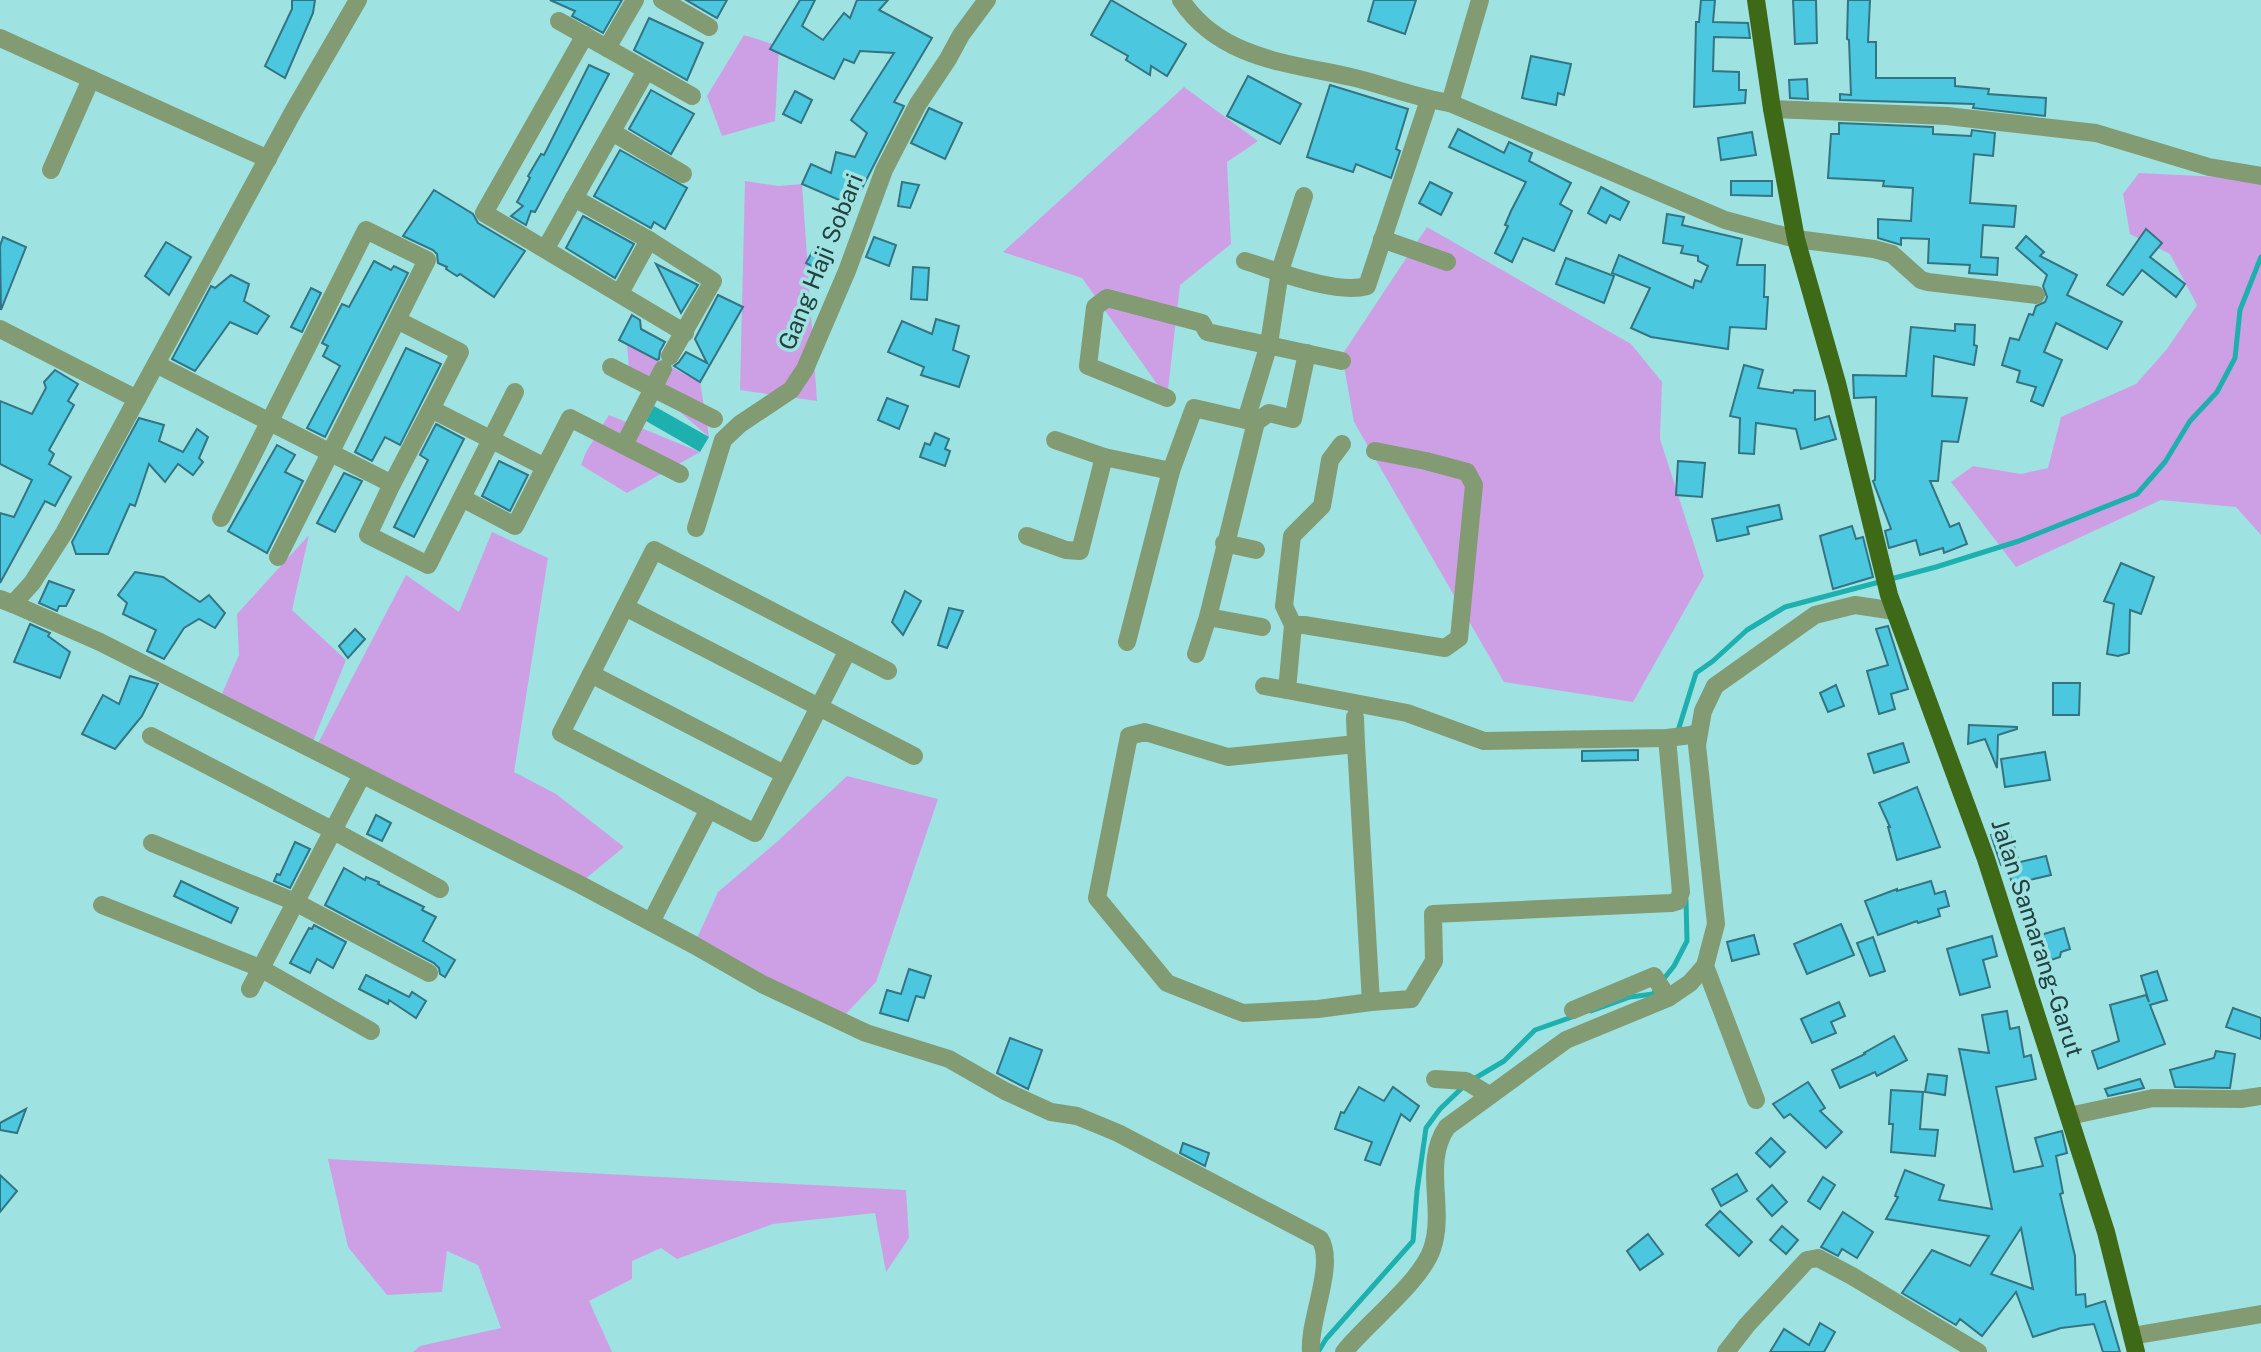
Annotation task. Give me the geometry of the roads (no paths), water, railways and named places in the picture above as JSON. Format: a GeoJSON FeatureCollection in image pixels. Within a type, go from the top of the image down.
{"type":"FeatureCollection","features":[{"type":"Feature","properties":{"kind":"main road","name":"Jalan Samarang-Garut"},"geometry":{"type":"LineString","coordinates":[[1756,0],[1772,109],[1796,239],[1837,383],[1875,544],[1892,603],[1986,859],[2106,1232],[2134,1344]]}},
{"type":"Feature","properties":{"kind":"street"},"geometry":{"type":"LineString","coordinates":[[6,602],[32,583],[64,533],[358,0]]}},
{"type":"Feature","properties":{"kind":"street"},"geometry":{"type":"LineString","coordinates":[[607,48],[635,0]]}},
{"type":"Feature","properties":{"kind":"street"},"geometry":{"type":"LineString","coordinates":[[662,0],[709,27]]}},
{"type":"Feature","properties":{"kind":"street","name":"Gang Haji Sobari"},"geometry":{"type":"LineString","coordinates":[[696,528],[723,440],[740,424],[791,390],[805,369],[847,271],[884,170],[918,104],[986,0]]}},
{"type":"Feature","properties":{"kind":"street"},"geometry":{"type":"LineString","coordinates":[[1181,0],[1190,14],[1222,41],[1253,56],[1450,103],[1726,220],[1796,239],[1874,249],[1892,254],[1921,280],[1928,282],[2036,295]]}},
{"type":"Feature","properties":{"kind":"street"},"geometry":{"type":"LineString","coordinates":[[1450,103],[1480,0]]}},
{"type":"Feature","properties":{"kind":"street"},"geometry":{"type":"LineString","coordinates":[[559,21],[692,96]]}},
{"type":"Feature","properties":{"kind":"street"},"geometry":{"type":"LineString","coordinates":[[585,35],[484,213],[685,333]]}},
{"type":"Feature","properties":{"kind":"street"},"geometry":{"type":"LineString","coordinates":[[0,38],[268,159]]}},
{"type":"Feature","properties":{"kind":"street"},"geometry":{"type":"LineString","coordinates":[[546,248],[646,71]]}},
{"type":"Feature","properties":{"kind":"street"},"geometry":{"type":"LineString","coordinates":[[51,170],[91,79]]}},
{"type":"Feature","properties":{"kind":"street"},"geometry":{"type":"LineString","coordinates":[[1245,261],[1334,287],[1357,289],[1367,286],[1429,100]]}},
{"type":"Feature","properties":{"kind":"street"},"geometry":{"type":"LineString","coordinates":[[1772,109],[1947,116],[2084,131],[2209,167],[2261,176]]}},
{"type":"Feature","properties":{"kind":"street"},"geometry":{"type":"LineString","coordinates":[[612,132],[683,174]]}},
{"type":"Feature","properties":{"kind":"street"},"geometry":{"type":"LineString","coordinates":[[1196,654],[1208,617],[1269,344],[1280,271],[1304,196]]}},
{"type":"Feature","properties":{"kind":"street"},"geometry":{"type":"LineString","coordinates":[[574,198],[649,240],[713,281],[666,362],[624,445]]}},
{"type":"Feature","properties":{"kind":"street"},"geometry":{"type":"LineString","coordinates":[[221,518],[366,229],[427,260],[278,557]]}},
{"type":"Feature","properties":{"kind":"street"},"geometry":{"type":"LineString","coordinates":[[1382,239],[1447,262]]}},
{"type":"Feature","properties":{"kind":"street"},"geometry":{"type":"LineString","coordinates":[[620,293],[649,240]]}},
{"type":"Feature","properties":{"kind":"street"},"geometry":{"type":"LineString","coordinates":[[1307,353],[1293,419],[1269,413],[1251,421],[1195,408],[1171,401],[1088,366],[1095,307],[1107,298],[1202,323],[1207,332],[1269,344],[1342,361]]}},
{"type":"Feature","properties":{"kind":"street"},"geometry":{"type":"LineString","coordinates":[[397,320],[460,352],[391,484],[368,535],[428,565],[515,392]]}},
{"type":"Feature","properties":{"kind":"street"},"geometry":{"type":"LineString","coordinates":[[0,328],[137,399]]}},
{"type":"Feature","properties":{"kind":"street"},"geometry":{"type":"LineString","coordinates":[[156,364],[391,484]]}},
{"type":"Feature","properties":{"kind":"street"},"geometry":{"type":"LineString","coordinates":[[611,367],[714,419]]}},
{"type":"Feature","properties":{"kind":"street"},"geometry":{"type":"LineString","coordinates":[[1127,642],[1171,471],[1195,408]]}},
{"type":"Feature","properties":{"kind":"street"},"geometry":{"type":"LineString","coordinates":[[431,409],[545,467]]}},
{"type":"Feature","properties":{"kind":"street"},"geometry":{"type":"LineString","coordinates":[[462,498],[515,526],[570,418],[680,474]]}},
{"type":"Feature","properties":{"kind":"street"},"geometry":{"type":"LineString","coordinates":[[1055,440],[1104,457],[1171,471]]}},
{"type":"Feature","properties":{"kind":"street"},"geometry":{"type":"LineString","coordinates":[[1287,690],[1293,625],[1284,606],[1292,536],[1322,506],[1330,460],[1342,444]]}},
{"type":"Feature","properties":{"kind":"street"},"geometry":{"type":"LineString","coordinates":[[1293,625],[1445,648],[1459,638],[1474,485],[1467,472],[1374,451]]}},
{"type":"Feature","properties":{"kind":"street"},"geometry":{"type":"LineString","coordinates":[[1027,536],[1066,550],[1080,551],[1104,457]]}},
{"type":"Feature","properties":{"kind":"street"},"geometry":{"type":"LineString","coordinates":[[1224,543],[1256,551]]}},
{"type":"Feature","properties":{"kind":"street"},"geometry":{"type":"LineString","coordinates":[[848,650],[755,833],[561,733],[654,550],[848,650],[888,671]]}},
{"type":"Feature","properties":{"kind":"street"},"geometry":{"type":"LineString","coordinates":[[6,602],[100,642],[651,922],[762,984],[866,1033],[949,1059],[1005,1091],[1051,1112],[1077,1116],[1118,1133],[1320,1239],[1324,1249],[1324,1277],[1310,1338],[1311,1352]]}},
{"type":"Feature","properties":{"kind":"street"},"geometry":{"type":"LineString","coordinates":[[1344,1352],[1414,1277],[1432,1249],[1437,1212],[1434,1154],[1440,1137],[1479,1088],[1663,989],[1690,983],[1704,966],[1716,925],[1695,734],[1715,686],[1815,615],[1855,605],[1892,603]]}},
{"type":"Feature","properties":{"kind":"street"},"geometry":{"type":"LineString","coordinates":[[625,607],[914,756]]}},
{"type":"Feature","properties":{"kind":"street"},"geometry":{"type":"LineString","coordinates":[[1208,617],[1262,627]]}},
{"type":"Feature","properties":{"kind":"street"},"geometry":{"type":"LineString","coordinates":[[591,674],[785,774]]}},
{"type":"Feature","properties":{"kind":"street"},"geometry":{"type":"LineString","coordinates":[[1264,686],[1407,713],[1484,741],[1667,738],[1695,734]]}},
{"type":"Feature","properties":{"kind":"street"},"geometry":{"type":"LineString","coordinates":[[1355,717],[1371,1002]]}},
{"type":"Feature","properties":{"kind":"street"},"geometry":{"type":"LineString","coordinates":[[1356,744],[1228,757],[1145,732],[1129,736],[1097,898],[1167,983],[1243,1013],[1318,1009],[1411,999],[1434,961],[1433,914],[1678,901],[1681,892],[1667,738]]}},
{"type":"Feature","properties":{"kind":"street"},"geometry":{"type":"LineString","coordinates":[[151,736],[440,889]]}},
{"type":"Feature","properties":{"kind":"street"},"geometry":{"type":"LineString","coordinates":[[250,989],[362,775]]}},
{"type":"Feature","properties":{"kind":"street"},"geometry":{"type":"LineString","coordinates":[[651,922],[709,809]]}},
{"type":"Feature","properties":{"kind":"street"},"geometry":{"type":"LineString","coordinates":[[152,843],[295,902],[429,973]]}},
{"type":"Feature","properties":{"kind":"street"},"geometry":{"type":"LineString","coordinates":[[102,905],[260,968],[371,1031]]}},
{"type":"Feature","properties":{"kind":"street"},"geometry":{"type":"LineString","coordinates":[[1704,966],[1756,1100]]}},
{"type":"Feature","properties":{"kind":"street"},"geometry":{"type":"LineString","coordinates":[[1573,1010],[1654,976],[1663,989]]}},
{"type":"Feature","properties":{"kind":"street"},"geometry":{"type":"LineString","coordinates":[[1435,1079],[1479,1088]]}},
{"type":"Feature","properties":{"kind":"street"},"geometry":{"type":"LineString","coordinates":[[2069,1116],[2153,1098],[2241,1099],[2261,1096]]}},
{"type":"Feature","properties":{"kind":"street"},"geometry":{"type":"LineString","coordinates":[[1726,1352],[1807,1259],[1818,1258],[1978,1352]]}},
{"type":"Feature","properties":{"kind":"street"},"geometry":{"type":"LineString","coordinates":[[2134,1344],[2261,1314]]}},
{"type":"Feature","properties":{"kind":"water"},"geometry":{"type":"Polygon","coordinates":[[[654,406],[709,437],[700,452],[646,421],[654,406]]]}},
{"type":"Feature","properties":{"kind":"waterway"},"geometry":{"type":"LineString","coordinates":[[1677,734],[1696,673],[1747,630],[1785,607],[1936,567],[2019,541],[2137,494],[2165,462],[2190,421],[2217,392],[2235,358],[2240,310],[2261,257]]}},
{"type":"Feature","properties":{"kind":"waterway"},"geometry":{"type":"LineString","coordinates":[[1662,981],[1674,966],[1687,941],[1686,900]]}},
{"type":"Feature","properties":{"kind":"waterway"},"geometry":{"type":"LineString","coordinates":[[1591,1011],[1630,997],[1653,994],[1656,989]]}},
{"type":"Feature","properties":{"kind":"waterway"},"geometry":{"type":"LineString","coordinates":[[1472,1080],[1504,1061],[1535,1030],[1575,1016]]}},
{"type":"Feature","properties":{"kind":"waterway"},"geometry":{"type":"LineString","coordinates":[[1318,1352],[1326,1339],[1413,1241],[1426,1128],[1440,1109],[1464,1086]]}}]}
